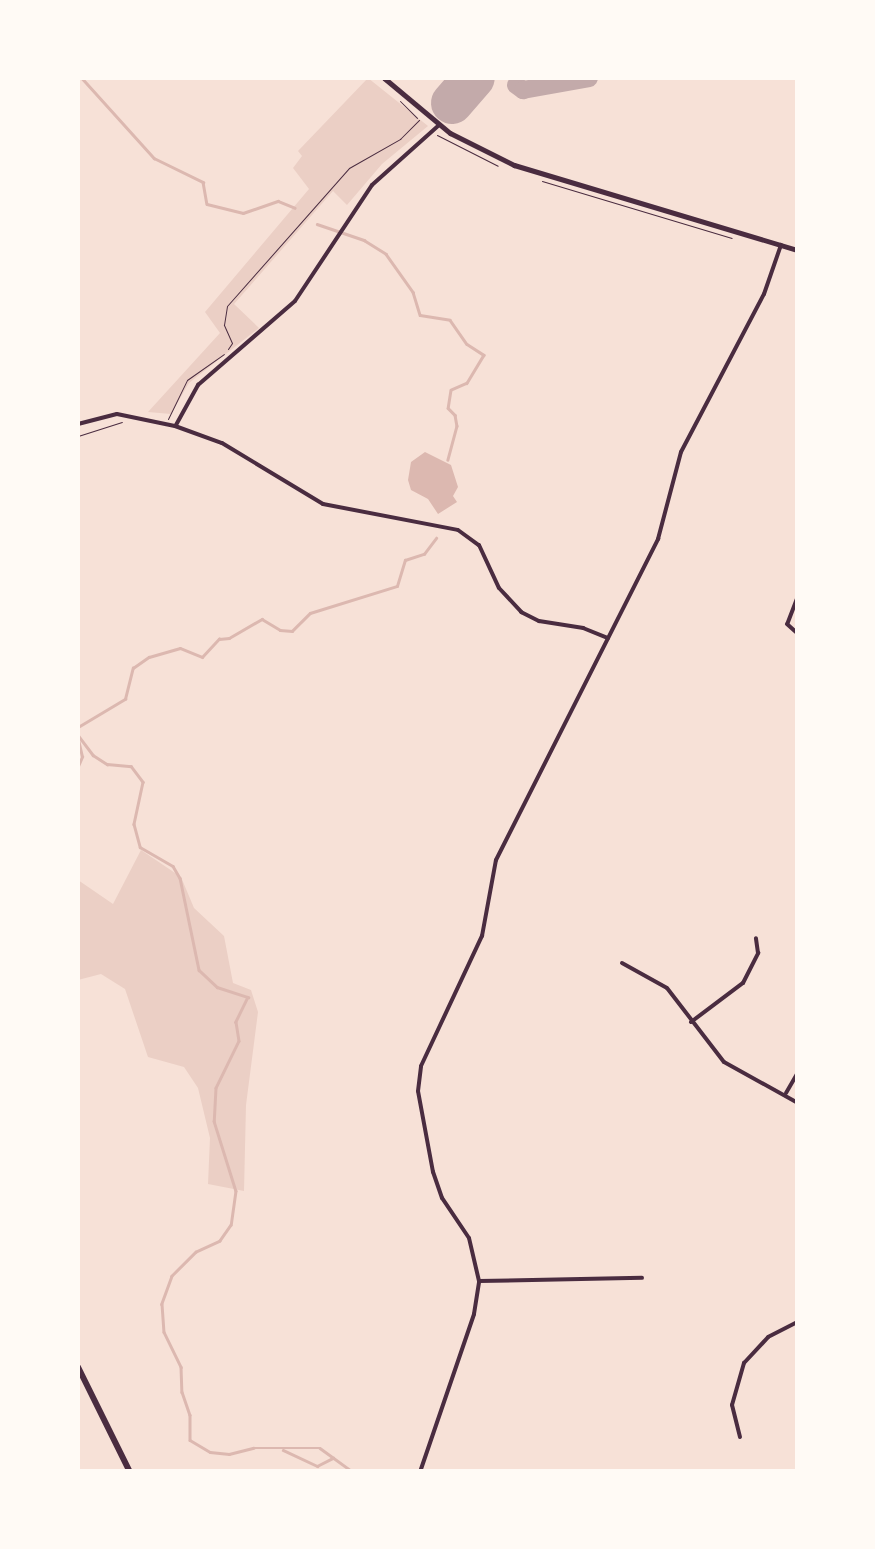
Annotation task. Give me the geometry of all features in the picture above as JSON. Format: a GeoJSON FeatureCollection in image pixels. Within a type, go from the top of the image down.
{"type":"FeatureCollection","features":[{"type":"Feature","properties":{"kind":"highway"},"geometry":{"type":"LineString","coordinates":[[78,1366],[130,1472]]}},
{"type":"Feature","properties":{"kind":"main road"},"geometry":{"type":"LineString","coordinates":[[384,78],[439,125],[493,156],[540,174],[798,250]]}},
{"type":"Feature","properties":{"kind":"street"},"geometry":{"type":"LineString","coordinates":[[176,426],[198,384],[295,302],[372,185],[439,125]]}},
{"type":"Feature","properties":{"kind":"street"},"geometry":{"type":"LineString","coordinates":[[420,1472],[474,1314],[479,1280],[469,1238],[442,1198],[432,1172],[418,1091],[420,1066],[482,936],[496,860],[662,530],[681,452],[758,306],[782,245]]}},
{"type":"Feature","properties":{"kind":"street"},"geometry":{"type":"LineString","coordinates":[[78,424],[117,414],[176,426],[222,443],[323,504],[450,528],[466,535],[484,552],[504,595],[521,612],[608,638]]}},
{"type":"Feature","properties":{"kind":"street"},"geometry":{"type":"LineString","coordinates":[[798,596],[788,624],[798,634]]}},
{"type":"Feature","properties":{"kind":"street"},"geometry":{"type":"LineString","coordinates":[[691,1022],[743,982],[758,953],[756,938]]}},
{"type":"Feature","properties":{"kind":"street"},"geometry":{"type":"LineString","coordinates":[[622,963],[659,981],[724,1062],[798,1103]]}},
{"type":"Feature","properties":{"kind":"street"},"geometry":{"type":"LineString","coordinates":[[786,1093],[798,1072]]}},
{"type":"Feature","properties":{"kind":"street"},"geometry":{"type":"LineString","coordinates":[[479,1280],[642,1278]]}},
{"type":"Feature","properties":{"kind":"street"},"geometry":{"type":"LineString","coordinates":[[740,1437],[733,1396],[744,1363],[768,1337],[798,1322]]}},
{"type":"Feature","properties":{"kind":"path"},"geometry":{"type":"LineString","coordinates":[[390,92],[424,125]]}},
{"type":"Feature","properties":{"kind":"path"},"geometry":{"type":"LineString","coordinates":[[168,419],[187,380],[232,344],[224,325],[227,306],[349,168],[400,139],[419,120]]}},
{"type":"Feature","properties":{"kind":"path"},"geometry":{"type":"LineString","coordinates":[[78,436],[124,422]]}},
{"type":"Feature","properties":{"kind":"shaded area"},"geometry":{"type":"Polygon","coordinates":[[[368,78],[428,126],[382,164],[347,205],[333,191],[234,304],[259,328],[189,383],[171,414],[148,412],[220,333],[205,312],[309,189],[293,168],[302,156],[298,151],[368,78]]]}},
{"type":"Feature","properties":{"kind":"shaded area"},"geometry":{"type":"Polygon","coordinates":[[[425,452],[451,465],[458,487],[453,496],[457,502],[438,514],[428,499],[411,490],[408,480],[411,462],[425,452]]]}},
{"type":"Feature","properties":{"kind":"shaded area"},"geometry":{"type":"Polygon","coordinates":[[[141,850],[181,877],[194,908],[224,936],[233,983],[251,990],[258,1012],[246,1105],[244,1191],[208,1184],[210,1138],[198,1088],[184,1067],[148,1057],[125,989],[101,974],[78,980],[78,880],[113,904],[141,850]]]}},
{"type":"Feature","properties":{"kind":"waterway"},"geometry":{"type":"LineString","coordinates":[[82,78],[154,158],[203,182],[207,204],[243,213],[278,201],[295,208]]}},
{"type":"Feature","properties":{"kind":"waterway"},"geometry":{"type":"LineString","coordinates":[[317,224],[364,240],[386,254],[413,292],[420,315],[450,320],[467,344],[484,355],[467,383],[451,390],[448,408],[455,415],[457,426],[448,460]]}},
{"type":"Feature","properties":{"kind":"waterway"},"geometry":{"type":"LineString","coordinates":[[78,727],[125,699],[133,668],[149,657],[180,648],[202,657],[219,639],[229,638],[262,619],[280,630],[292,631],[310,613],[397,586],[405,560],[424,554],[436,538]]}},
{"type":"Feature","properties":{"kind":"waterway"},"geometry":{"type":"LineString","coordinates":[[78,735],[93,755],[107,764],[131,766],[143,782],[134,824],[140,847],[173,866],[180,878],[199,970],[217,987],[248,997],[236,1022],[239,1041],[216,1088],[214,1121],[236,1191],[231,1225],[220,1241],[196,1252],[172,1276],[162,1304],[164,1332],[181,1367],[182,1392],[190,1415],[190,1440],[210,1452],[229,1454],[253,1448],[320,1448],[353,1472]]}},
{"type":"Feature","properties":{"kind":"waterway"},"geometry":{"type":"LineString","coordinates":[[78,740],[82,757],[78,766]]}},
{"type":"Feature","properties":{"kind":"waterway"},"geometry":{"type":"LineString","coordinates":[[283,1450],[317,1466],[333,1458]]}},
{"type":"Feature","properties":{"kind":"taxiway"},"geometry":{"type":"LineString","coordinates":[[516,85],[523,90],[589,78]]}},
{"type":"Feature","properties":{"kind":"runway"},"geometry":{"type":"LineString","coordinates":[[452,103],[474,78]]}}]}
